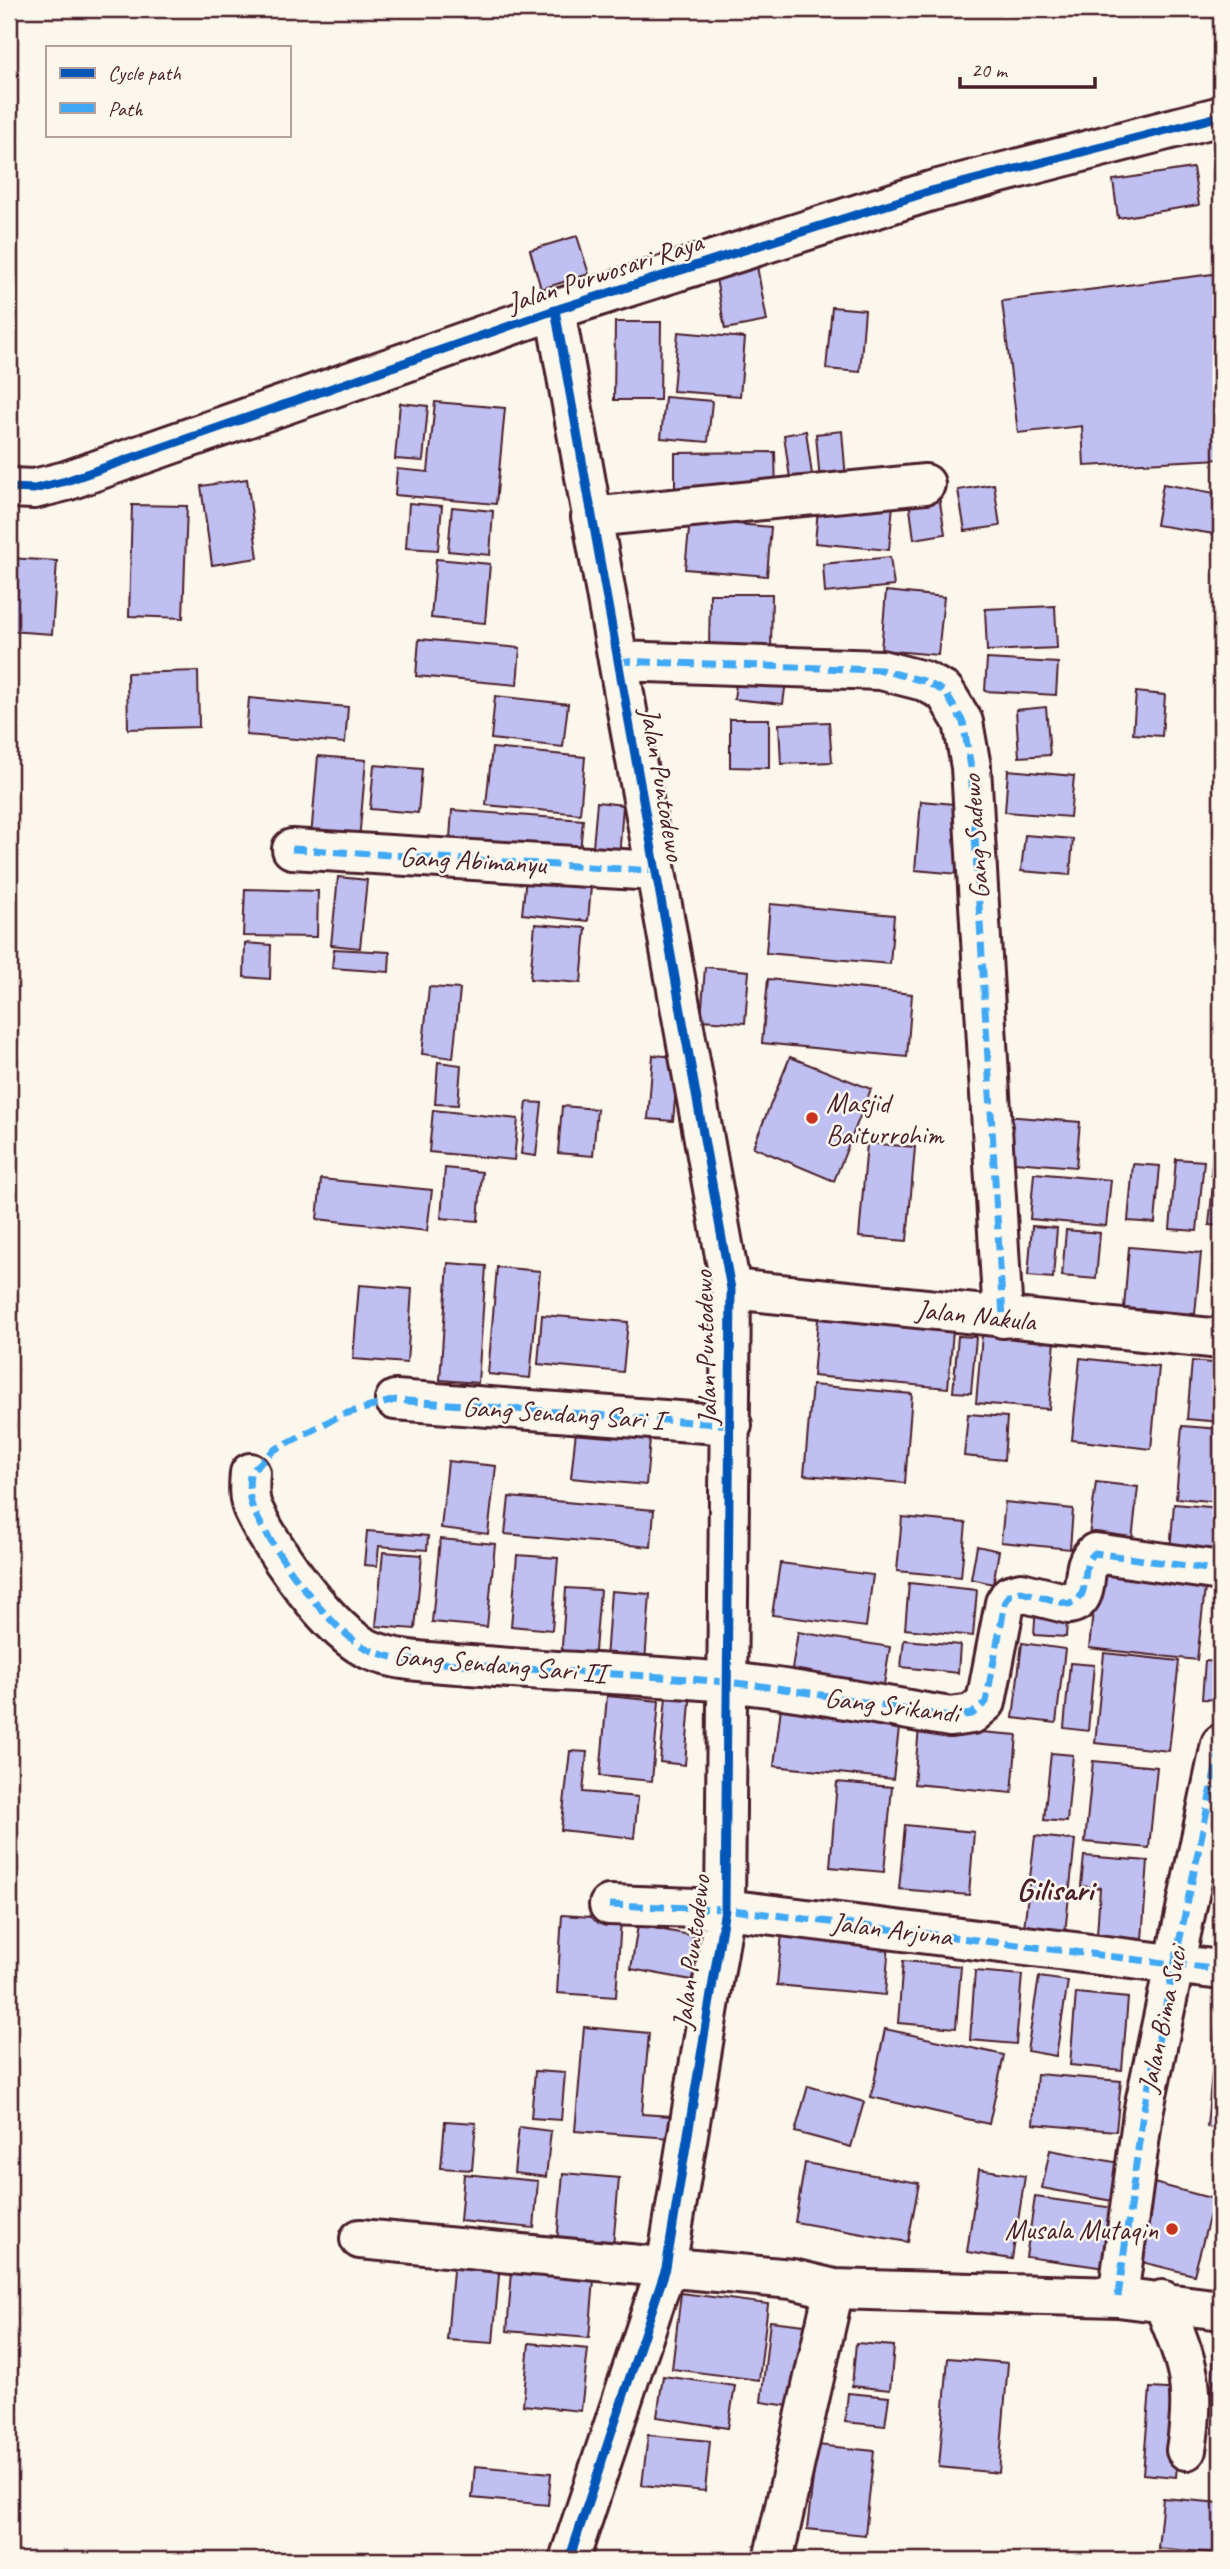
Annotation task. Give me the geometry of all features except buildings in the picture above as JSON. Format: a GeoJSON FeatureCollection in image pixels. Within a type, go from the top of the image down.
{"type":"FeatureCollection","features":[{"type":"Feature","properties":{"kind":"street","name":"Jalan Purwosari Raya"},"geometry":{"type":"LineString","coordinates":[[9,488],[34,489],[66,481],[555,310],[931,191],[1221,116]]}},
{"type":"Feature","properties":{"kind":"street","name":"Jalan Puntodewo"},"geometry":{"type":"LineString","coordinates":[[555,310],[731,1289],[732,1425],[724,1909],[666,2268],[569,2560]]}},
{"type":"Feature","properties":{"kind":"street"},"geometry":{"type":"LineString","coordinates":[[592,517],[925,484]]}},
{"type":"Feature","properties":{"kind":"street","name":"Gang Sadewo"},"geometry":{"type":"LineString","coordinates":[[618,661],[881,670],[924,681],[944,692],[963,722],[971,767],[1003,1318]]}},
{"type":"Feature","properties":{"kind":"street","name":"Gang Abimanyu"},"geometry":{"type":"LineString","coordinates":[[292,849],[655,871]]}},
{"type":"Feature","properties":{"kind":"street","name":"Jalan Nakula"},"geometry":{"type":"LineString","coordinates":[[731,1289],[1221,1339]]}},
{"type":"Feature","properties":{"kind":"street","name":"Gang Sendang Sari I"},"geometry":{"type":"LineString","coordinates":[[395,1400],[732,1425]]}},
{"type":"Feature","properties":{"kind":"street","name":"Gang Sendang Sari II"},"geometry":{"type":"LineString","coordinates":[[250,1473],[248,1490],[252,1507],[282,1558],[335,1625],[350,1639],[371,1651],[412,1660],[726,1682]]}},
{"type":"Feature","properties":{"kind":"street","name":"Gang Srikandi"},"geometry":{"type":"LineString","coordinates":[[726,1682],[965,1717],[981,1709],[986,1702],[1005,1603],[1010,1595],[1021,1592],[1069,1604],[1076,1602],[1081,1597],[1088,1561],[1095,1553],[1221,1571]]}},
{"type":"Feature","properties":{"kind":"street","name":"Jalan Bima Suci"},"geometry":{"type":"LineString","coordinates":[[1118,2297],[1143,2113],[1221,1744]]}},
{"type":"Feature","properties":{"kind":"street","name":"Jalan Arjuna"},"geometry":{"type":"LineString","coordinates":[[609,1905],[724,1909],[1174,1962],[1221,1970]]}},
{"type":"Feature","properties":{"kind":"street"},"geometry":{"type":"LineString","coordinates":[[360,2239],[792,2279],[834,2288],[1118,2297],[1162,2300],[1221,2310]]}},
{"type":"Feature","properties":{"kind":"street"},"geometry":{"type":"LineString","coordinates":[[772,2560],[834,2288]]}},
{"type":"Feature","properties":{"kind":"street"},"geometry":{"type":"LineString","coordinates":[[1162,2300],[1190,2375],[1193,2404],[1186,2450]]}},
{"type":"Feature","properties":{"kind":"marked path"},"geometry":{"type":"LineString","coordinates":[[618,661],[881,670],[924,681],[945,692],[963,722],[971,767],[1003,1318]]}},
{"type":"Feature","properties":{"kind":"marked path"},"geometry":{"type":"LineString","coordinates":[[292,849],[655,871]]}},
{"type":"Feature","properties":{"kind":"marked path"},"geometry":{"type":"LineString","coordinates":[[732,1425],[395,1400],[341,1415],[274,1450],[250,1473],[250,1496],[253,1509],[274,1546],[320,1608],[354,1641],[382,1654],[407,1660],[753,1685],[950,1717],[972,1714],[986,1702],[1005,1603],[1010,1595],[1021,1592],[1069,1604],[1076,1601],[1081,1596],[1087,1565],[1095,1553],[1221,1571]]}},
{"type":"Feature","properties":{"kind":"marked path"},"geometry":{"type":"LineString","coordinates":[[1118,2297],[1143,2113],[1221,1744]]}},
{"type":"Feature","properties":{"kind":"marked path"},"geometry":{"type":"LineString","coordinates":[[609,1905],[725,1909],[1221,1970]]}},
{"type":"Feature","properties":{"kind":"cycle path"},"geometry":{"type":"LineString","coordinates":[[9,488],[34,489],[66,481],[555,310],[931,191],[1221,116]]}},
{"type":"Feature","properties":{"kind":"cycle path"},"geometry":{"type":"LineString","coordinates":[[555,310],[731,1289],[725,1909],[666,2268],[569,2560]]}},
{"type":"Feature","properties":{"kind":"place","name":"Masjid Baiturrohim"},"geometry":{"type":"Point","coordinates":[812,1118]}},
{"type":"Feature","properties":{"kind":"place","name":"Musala Mutaqin"},"geometry":{"type":"Point","coordinates":[1172,2229]}},
{"type":"Feature","properties":{"kind":"district","name":"Gilisari"},"geometry":{"type":"Point","coordinates":[1055,1889]}}]}
